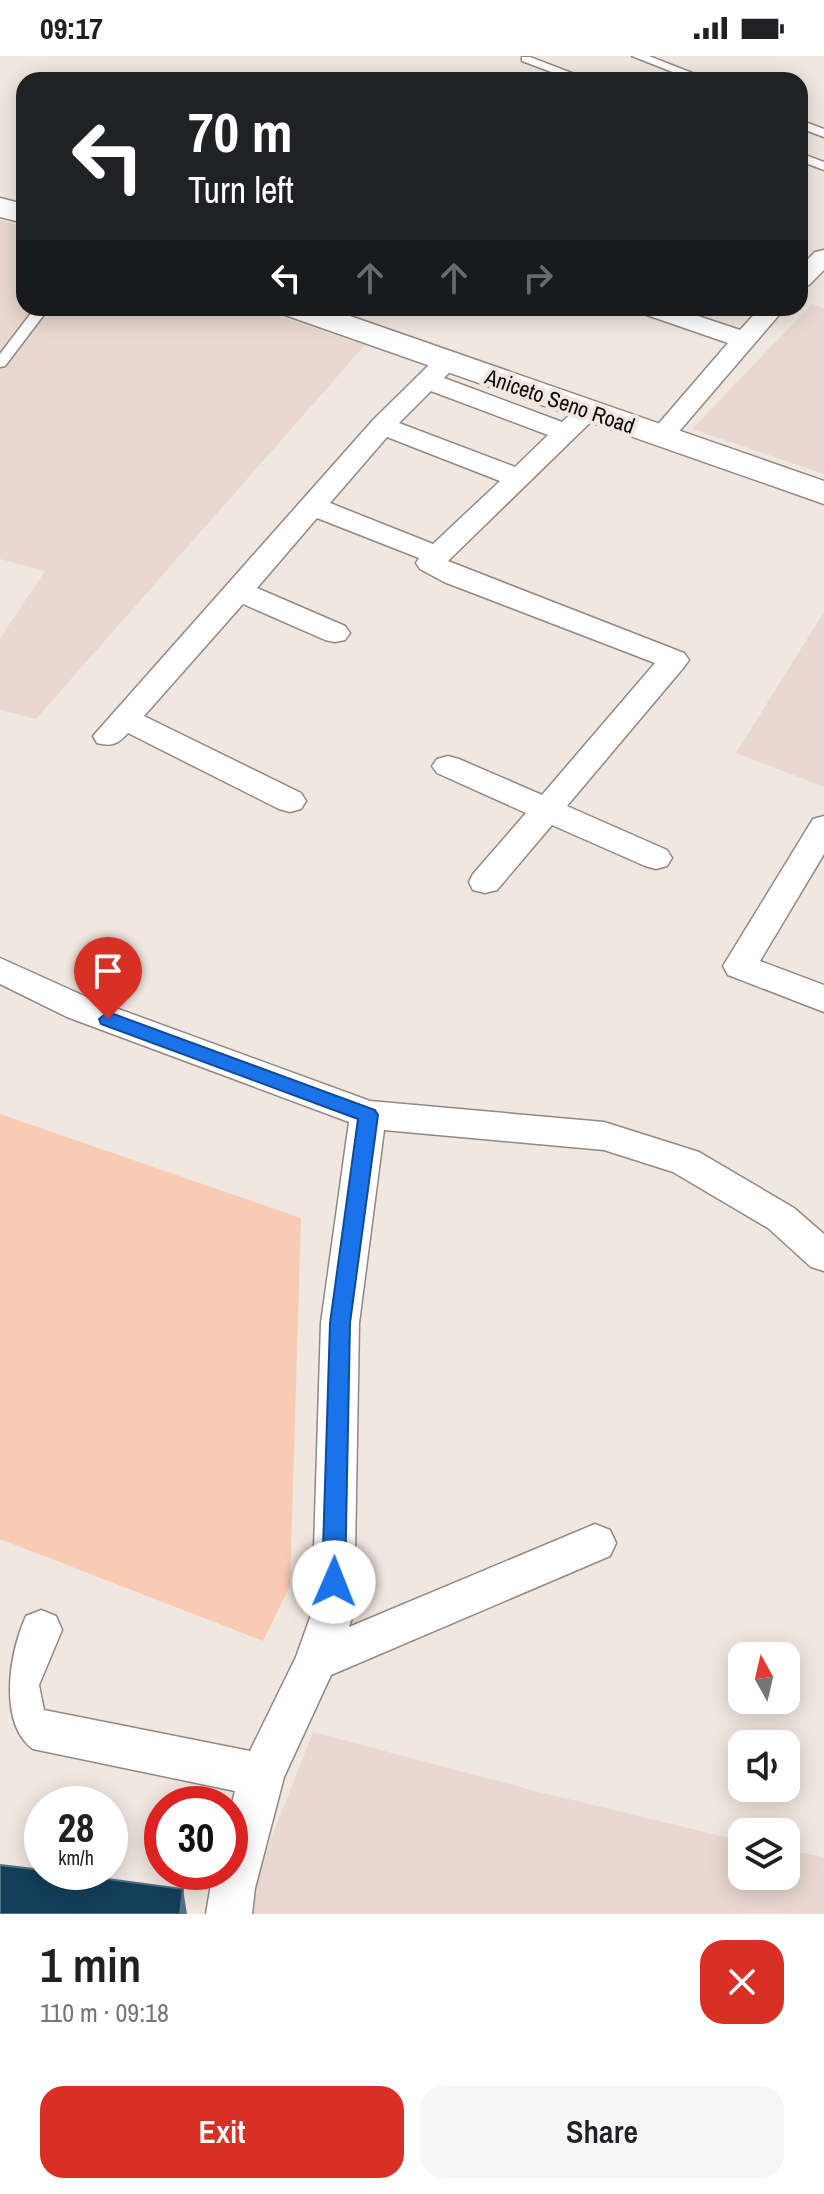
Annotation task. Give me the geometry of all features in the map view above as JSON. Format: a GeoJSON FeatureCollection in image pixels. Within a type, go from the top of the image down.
{"type":"FeatureCollection","features":[{"type":"Feature","properties":{"kind":"street"},"geometry":{"type":"LineString","coordinates":[[808,272],[824,257]]}},
{"type":"Feature","properties":{"kind":"street","name":"Aniceto Seno Road"},"geometry":{"type":"LineString","coordinates":[[314,316],[437,371],[577,422],[661,436],[824,493]]}},
{"type":"Feature","properties":{"kind":"street"},"geometry":{"type":"LineString","coordinates":[[673,316],[743,340]]}},
{"type":"Feature","properties":{"kind":"street"},"geometry":{"type":"LineString","coordinates":[[661,436],[766,316]]}},
{"type":"Feature","properties":{"kind":"street"},"geometry":{"type":"LineString","coordinates":[[290,801],[116,727],[382,426],[437,371]]}},
{"type":"Feature","properties":{"kind":"street"},"geometry":{"type":"LineString","coordinates":[[485,882],[674,660],[454,576],[430,563],[577,422]]}},
{"type":"Feature","properties":{"kind":"street"},"geometry":{"type":"LineString","coordinates":[[382,426],[513,476]]}},
{"type":"Feature","properties":{"kind":"street"},"geometry":{"type":"LineString","coordinates":[[312,506],[428,552]]}},
{"type":"Feature","properties":{"kind":"street"},"geometry":{"type":"LineString","coordinates":[[237,590],[335,633]]}},
{"type":"Feature","properties":{"kind":"street"},"geometry":{"type":"LineString","coordinates":[[448,766],[656,858]]}},
{"type":"Feature","properties":{"kind":"street"},"geometry":{"type":"LineString","coordinates":[[824,827],[740,966],[824,999]]}},
{"type":"Feature","properties":{"kind":"street"},"geometry":{"type":"LineString","coordinates":[[0,970],[79,1008],[368,1115],[604,1136],[686,1162],[781,1218],[824,1256]]}},
{"type":"Feature","properties":{"kind":"street"},"geometry":{"type":"LineString","coordinates":[[229,1914],[232,1888],[262,1775],[316,1661],[333,1612],[340,1323],[368,1115]]}},
{"type":"Feature","properties":{"kind":"street"},"geometry":{"type":"LineString","coordinates":[[316,1661],[595,1543]]}},
{"type":"Feature","properties":{"kind":"street"},"geometry":{"type":"LineString","coordinates":[[41,1630],[17,1685],[22,1718],[33,1728],[262,1775]]}},
{"type":"Feature","properties":{"kind":"lane"},"geometry":{"type":"LineString","coordinates":[[638,56],[682,72]]}},
{"type":"Feature","properties":{"kind":"lane"},"geometry":{"type":"LineString","coordinates":[[526,59],[562,72]]}},
{"type":"Feature","properties":{"kind":"lane"},"geometry":{"type":"LineString","coordinates":[[0,363],[36,316]]}},
{"type":"Feature","properties":{"kind":"shaded area"},"geometry":{"type":"Polygon","coordinates":[[[0,220],[16,225],[16,316],[278,316],[365,345],[36,719],[0,710],[0,638],[45,571],[0,559],[0,220]]]}},
{"type":"Feature","properties":{"kind":"shaded area"},"geometry":{"type":"Polygon","coordinates":[[[812,304],[824,308],[824,474],[692,429],[800,316],[808,316],[808,308],[812,304]]]}},
{"type":"Feature","properties":{"kind":"shaded area"},"geometry":{"type":"Polygon","coordinates":[[[824,612],[824,787],[736,753],[824,612]]]}},
{"type":"Feature","properties":{"kind":"shaded area"},"geometry":{"type":"Polygon","coordinates":[[[0,1114],[301,1218],[290,1586],[263,1641],[0,1539],[0,1114]]]}},
{"type":"Feature","properties":{"kind":"shaded area"},"geometry":{"type":"Polygon","coordinates":[[[313,1732],[535,1791],[728,1838],[728,1890],[800,1890],[800,1853],[824,1857],[824,1914],[252,1914],[258,1872],[313,1732]]]}},
{"type":"Feature","properties":{"kind":"building"},"geometry":{"type":"Polygon","coordinates":[[[0,1865],[24,1868],[24,1890],[128,1890],[128,1882],[144,1884],[144,1890],[183,1890],[180,1914],[0,1914],[0,1865]]]}},
{"type":"Feature","properties":{"kind":"route"},"geometry":{"type":"LineString","coordinates":[[108,1019],[368,1115],[340,1323],[334,1582]]}}]}
